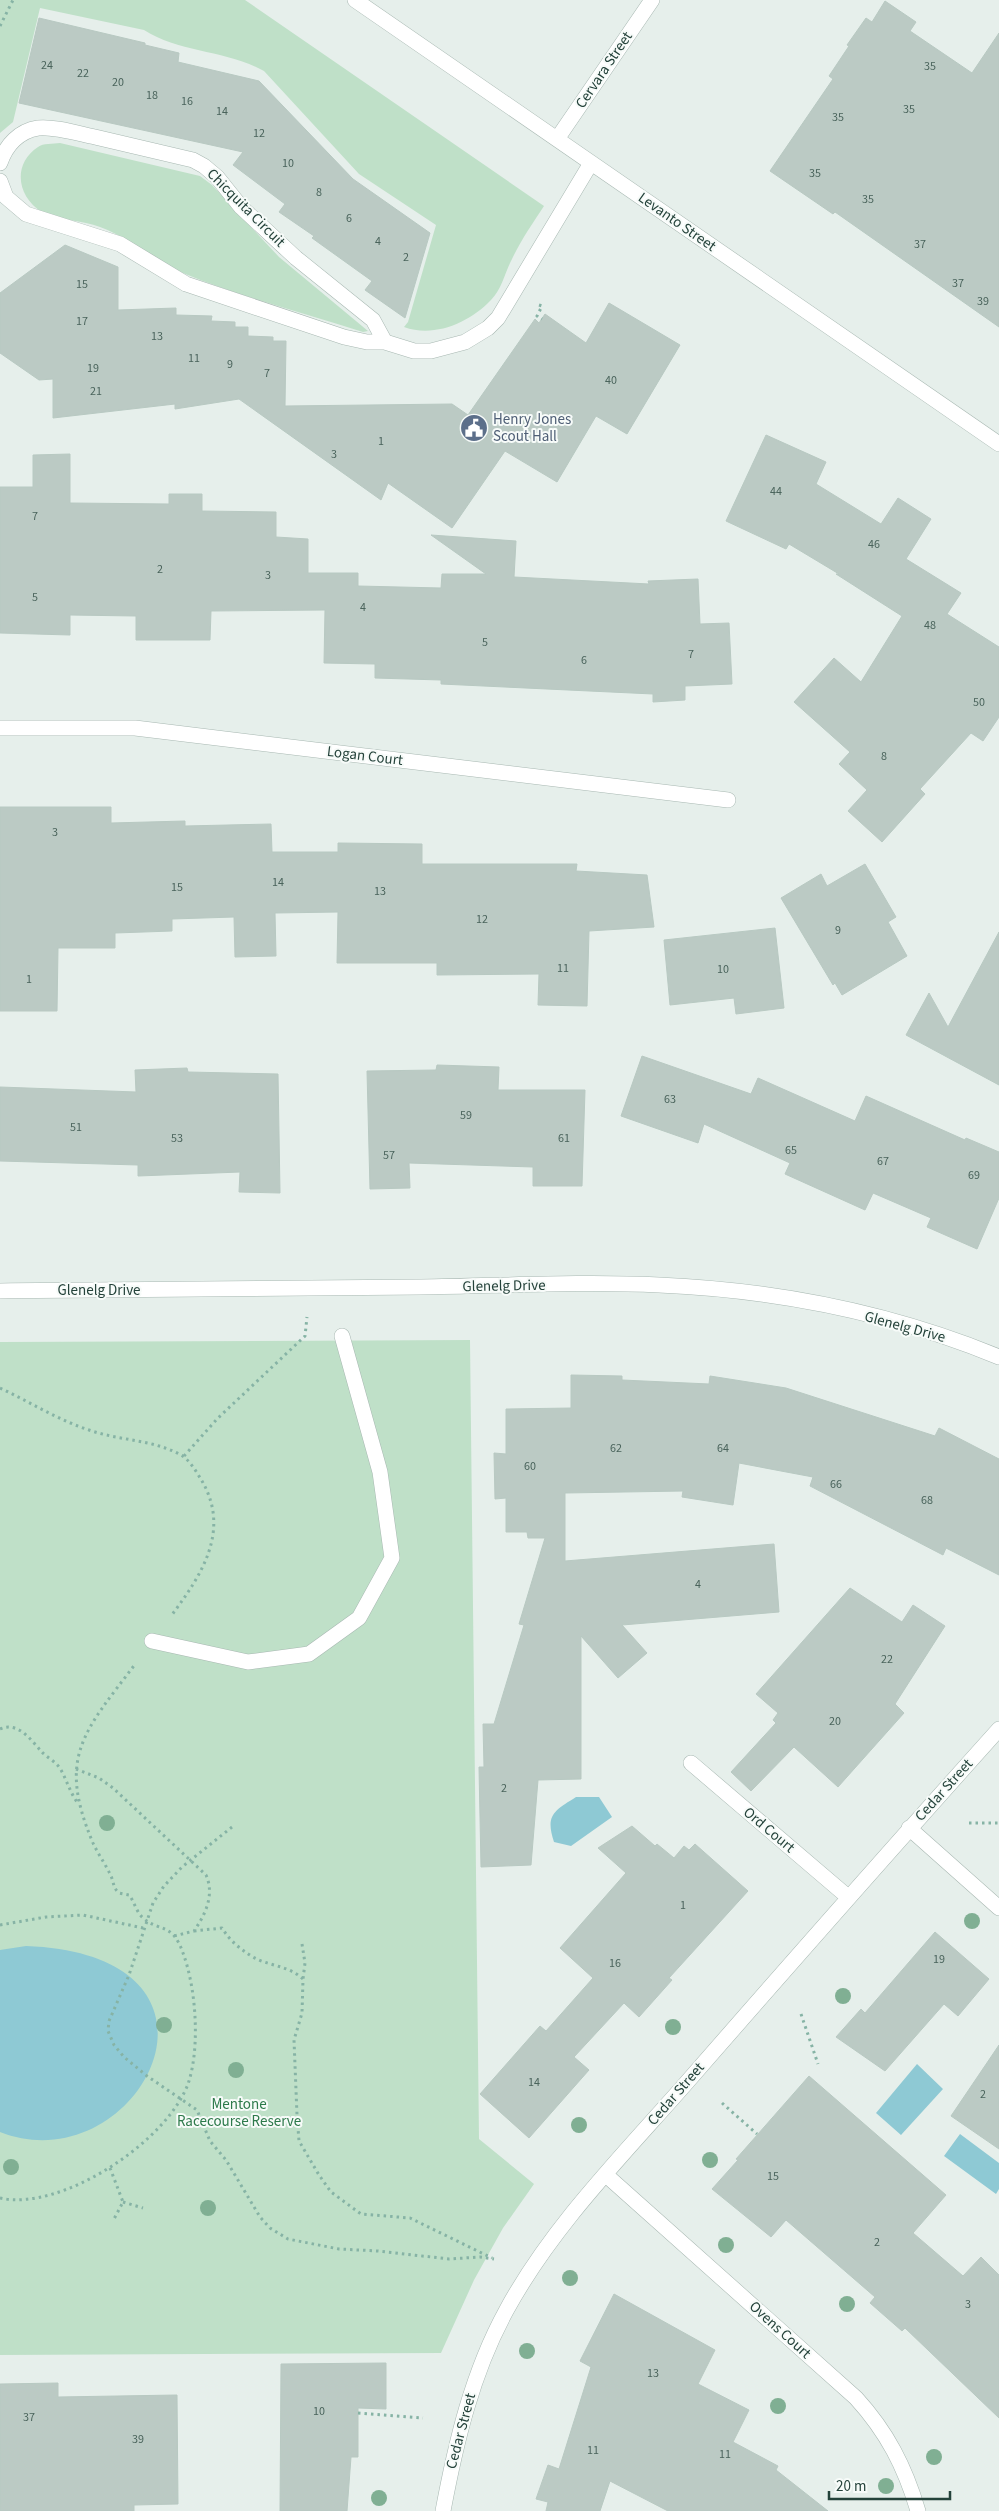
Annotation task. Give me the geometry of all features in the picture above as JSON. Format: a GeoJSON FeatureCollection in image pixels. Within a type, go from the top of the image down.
{"type":"FeatureCollection","features":[{"type":"Feature","properties":{"kind":"street","name":"Levanto Street"},"geometry":{"type":"LineString","coordinates":[[355,0],[999,444]]}},
{"type":"Feature","properties":{"kind":"street","name":"Cervara Street"},"geometry":{"type":"LineString","coordinates":[[557,139],[652,0]]}},
{"type":"Feature","properties":{"kind":"street","name":"Chicquita Circuit"},"geometry":{"type":"LineString","coordinates":[[0,162],[8,145],[21,134],[39,128],[72,132],[193,160],[217,177],[242,207],[296,258],[373,320],[385,342]]}},
{"type":"Feature","properties":{"kind":"street"},"geometry":{"type":"LineString","coordinates":[[0,181],[6,196],[26,214],[120,244],[186,284],[344,337],[366,342],[385,342],[414,351],[431,351],[465,342],[488,328],[506,308],[543,240],[591,163]]}},
{"type":"Feature","properties":{"kind":"street","name":"Logan Court"},"geometry":{"type":"LineString","coordinates":[[0,728],[135,728],[728,800]]}},
{"type":"Feature","properties":{"kind":"street","name":"Glenelg Drive"},"geometry":{"type":"LineString","coordinates":[[0,1291],[592,1284],[706,1288],[762,1293],[821,1304],[925,1331],[999,1357]]}},
{"type":"Feature","properties":{"kind":"street"},"geometry":{"type":"LineString","coordinates":[[152,1641],[248,1662],[309,1654],[359,1618],[392,1558],[380,1472],[342,1336]]}},
{"type":"Feature","properties":{"kind":"street","name":"Cedar Street"},"geometry":{"type":"LineString","coordinates":[[442,2511],[453,2456],[480,2367],[505,2313],[539,2259],[606,2175],[848,1897],[999,1729]]}},
{"type":"Feature","properties":{"kind":"street","name":"Ord Court"},"geometry":{"type":"LineString","coordinates":[[691,1763],[848,1897]]}},
{"type":"Feature","properties":{"kind":"street"},"geometry":{"type":"LineString","coordinates":[[909,1828],[999,1908]]}},
{"type":"Feature","properties":{"kind":"street","name":"Ovens Court"},"geometry":{"type":"LineString","coordinates":[[606,2175],[856,2398],[891,2443],[903,2467],[918,2511]]}},
{"type":"Feature","properties":{"kind":"path"},"geometry":{"type":"LineString","coordinates":[[0,26],[13,0]]}},
{"type":"Feature","properties":{"kind":"path"},"geometry":{"type":"LineString","coordinates":[[184,1456],[217,1419],[280,1362],[305,1336]]}},
{"type":"Feature","properties":{"kind":"path"},"geometry":{"type":"LineString","coordinates":[[0,1388],[78,1427],[102,1435],[141,1440],[184,1456],[205,1486],[211,1500],[216,1522],[203,1567],[191,1588],[90,1725],[78,1754],[76,1769],[78,1802],[95,1849],[111,1877],[114,1888],[119,1893],[128,1894],[138,1912],[146,1920],[167,1929],[174,1936],[185,1960],[194,2009],[193,2060],[188,2083],[181,2097],[145,2140],[110,2168],[81,2184],[48,2196],[18,2200],[0,2198]]}},
{"type":"Feature","properties":{"kind":"path"},"geometry":{"type":"LineString","coordinates":[[0,1729],[14,1729],[30,1737],[42,1752],[60,1768],[70,1792],[78,1802]]}},
{"type":"Feature","properties":{"kind":"path"},"geometry":{"type":"LineString","coordinates":[[76,1769],[99,1778],[113,1788],[191,1859],[208,1880],[206,1914],[194,1931]]}},
{"type":"Feature","properties":{"kind":"path"},"geometry":{"type":"LineString","coordinates":[[969,1824],[999,1823]]}},
{"type":"Feature","properties":{"kind":"path"},"geometry":{"type":"LineString","coordinates":[[232,1827],[191,1859],[164,1886],[146,1920],[129,1975],[111,2013],[108,2031],[118,2052],[147,2076],[181,2097],[197,2110],[210,2141],[226,2160],[260,2217],[270,2228],[288,2239],[339,2249],[378,2251],[449,2259],[480,2257],[494,2259],[410,2218],[361,2214],[331,2192],[319,2175],[299,2141],[297,2115],[294,2040],[302,2013],[305,1963],[302,1944]]}},
{"type":"Feature","properties":{"kind":"path"},"geometry":{"type":"LineString","coordinates":[[0,1924],[46,1917],[83,1915],[143,1928]]}},
{"type":"Feature","properties":{"kind":"path"},"geometry":{"type":"LineString","coordinates":[[174,1936],[194,1931],[222,1928],[232,1943],[253,1957],[274,1963],[303,1979]]}},
{"type":"Feature","properties":{"kind":"path"},"geometry":{"type":"LineString","coordinates":[[801,2014],[818,2064]]}},
{"type":"Feature","properties":{"kind":"path"},"geometry":{"type":"LineString","coordinates":[[722,2103],[757,2134]]}},
{"type":"Feature","properties":{"kind":"path"},"geometry":{"type":"LineString","coordinates":[[110,2168],[123,2202],[114,2219]]}},
{"type":"Feature","properties":{"kind":"path"},"geometry":{"type":"LineString","coordinates":[[123,2202],[143,2208]]}},
{"type":"Feature","properties":{"kind":"path"},"geometry":{"type":"LineString","coordinates":[[358,2413],[423,2418]]}},
{"type":"Feature","properties":{"kind":"green space"},"geometry":{"type":"Polygon","coordinates":[[[0,0],[245,0],[544,206],[516,252],[495,296],[482,308],[462,322],[439,329],[427,331],[404,327],[408,322],[436,225],[359,174],[264,71],[235,59],[188,48],[158,38],[144,30],[40,8],[13,122],[0,133],[0,0]]]}},
{"type":"Feature","properties":{"kind":"green space"},"geometry":{"type":"Polygon","coordinates":[[[60,143],[200,176],[212,185],[279,257],[368,331],[363,332],[205,282],[173,268],[111,232],[93,225],[55,217],[42,212],[27,198],[21,180],[21,171],[24,162],[38,147],[45,144],[60,143]]]}},
{"type":"Feature","properties":{"kind":"green space","name":"Mentone Racecourse Reserve"},"geometry":{"type":"Polygon","coordinates":[[[470,1340],[479,2139],[534,2184],[503,2228],[474,2280],[441,2353],[0,2355],[0,1342],[470,1340]]]}},
{"type":"Feature","properties":{"kind":"water"},"geometry":{"type":"Polygon","coordinates":[[[576,1797],[599,1797],[612,1817],[571,1846],[554,1842],[551,1833],[553,1815],[562,1806],[576,1797]]]}},
{"type":"Feature","properties":{"kind":"water"},"geometry":{"type":"Polygon","coordinates":[[[26,1946],[98,1959],[140,1986],[157,2023],[152,2063],[131,2099],[95,2127],[50,2140],[0,2132],[0,1950],[26,1946]]]}},
{"type":"Feature","properties":{"kind":"water"},"geometry":{"type":"Polygon","coordinates":[[[917,2064],[943,2089],[901,2135],[876,2113],[917,2064]]]}},
{"type":"Feature","properties":{"kind":"water"},"geometry":{"type":"Polygon","coordinates":[[[960,2134],[999,2163],[999,2189],[996,2194],[944,2156],[960,2134]]]}},
{"type":"Feature","properties":{"kind":"building"},"geometry":{"type":"Polygon","coordinates":[[[885,1],[916,22],[910,31],[972,73],[999,33],[999,327],[835,212],[833,214],[770,171],[833,79],[829,76],[849,46],[847,45],[866,18],[872,22],[885,1]]]}},
{"type":"Feature","properties":{"kind":"building"},"geometry":{"type":"Polygon","coordinates":[[[39,18],[145,43],[145,45],[179,53],[178,62],[259,81],[353,179],[430,233],[405,318],[365,290],[372,281],[312,238],[314,236],[279,212],[285,204],[233,165],[243,152],[19,103],[39,18]]]}},
{"type":"Feature","properties":{"kind":"building"},"geometry":{"type":"Polygon","coordinates":[[[65,245],[118,267],[118,310],[176,308],[176,315],[212,316],[211,321],[235,322],[235,327],[248,327],[248,336],[273,337],[273,341],[286,341],[285,406],[452,404],[468,415],[535,319],[539,323],[545,314],[586,343],[609,303],[680,345],[627,434],[596,416],[557,482],[505,451],[452,528],[388,483],[381,500],[239,399],[175,409],[175,404],[53,418],[53,379],[39,380],[0,353],[0,293],[65,245]]]}},
{"type":"Feature","properties":{"kind":"building"},"geometry":{"type":"Polygon","coordinates":[[[766,435],[826,462],[816,484],[881,524],[898,498],[931,519],[906,559],[961,593],[947,614],[999,647],[999,717],[983,741],[971,733],[920,789],[925,794],[882,842],[848,811],[867,790],[839,764],[850,752],[794,702],[834,658],[861,682],[902,616],[836,574],[839,574],[789,544],[786,549],[726,521],[766,435]]]}},
{"type":"Feature","properties":{"kind":"building"},"geometry":{"type":"Polygon","coordinates":[[[70,454],[70,503],[169,504],[169,494],[202,494],[202,511],[276,512],[276,537],[308,539],[308,573],[358,573],[358,586],[441,588],[442,574],[486,574],[431,535],[516,541],[514,577],[649,584],[648,581],[698,579],[700,624],[729,623],[732,684],[685,686],[685,700],[653,702],[653,694],[441,684],[441,680],[375,678],[375,664],[324,663],[325,610],[211,611],[210,640],[136,640],[136,616],[70,615],[70,635],[0,633],[0,487],[33,487],[33,455],[70,454]]]}},
{"type":"Feature","properties":{"kind":"building"},"geometry":{"type":"Polygon","coordinates":[[[0,807],[111,807],[111,823],[185,821],[185,826],[271,824],[272,852],[338,852],[338,843],[422,844],[422,864],[577,864],[576,871],[647,875],[654,927],[589,931],[587,1006],[538,1005],[539,974],[437,975],[437,963],[337,963],[338,912],[275,913],[276,956],[235,957],[234,917],[172,919],[172,931],[115,933],[115,948],[58,948],[57,1011],[0,1011],[0,807]]]}},
{"type":"Feature","properties":{"kind":"building"},"geometry":{"type":"Polygon","coordinates":[[[865,864],[896,917],[888,922],[907,956],[842,995],[835,983],[833,985],[781,898],[821,874],[827,886],[865,864]]]}},
{"type":"Feature","properties":{"kind":"building"},"geometry":{"type":"Polygon","coordinates":[[[775,928],[784,1008],[736,1014],[734,998],[670,1005],[664,940],[775,928]]]}},
{"type":"Feature","properties":{"kind":"building"},"geometry":{"type":"Polygon","coordinates":[[[999,932],[999,1085],[906,1035],[929,993],[948,1027],[999,932]]]}},
{"type":"Feature","properties":{"kind":"building"},"geometry":{"type":"Polygon","coordinates":[[[642,1056],[751,1094],[758,1078],[855,1121],[866,1096],[965,1140],[966,1138],[999,1152],[999,1198],[977,1249],[927,1227],[931,1218],[873,1193],[865,1210],[785,1174],[790,1163],[704,1124],[698,1143],[621,1116],[642,1056]]]}},
{"type":"Feature","properties":{"kind":"building"},"geometry":{"type":"Polygon","coordinates":[[[437,1065],[499,1067],[498,1090],[585,1090],[582,1186],[533,1186],[533,1167],[409,1163],[410,1188],[370,1189],[367,1071],[436,1070],[437,1065]]]}},
{"type":"Feature","properties":{"kind":"building"},"geometry":{"type":"Polygon","coordinates":[[[187,1068],[188,1072],[278,1074],[280,1193],[239,1192],[240,1172],[138,1176],[138,1165],[0,1161],[0,1087],[136,1092],[135,1070],[187,1068]]]}},
{"type":"Feature","properties":{"kind":"building"},"geometry":{"type":"Polygon","coordinates":[[[571,1375],[622,1376],[622,1380],[709,1384],[710,1376],[786,1388],[935,1436],[939,1428],[999,1459],[999,1575],[946,1548],[943,1555],[810,1486],[813,1477],[739,1463],[733,1505],[682,1497],[683,1491],[565,1493],[565,1561],[774,1544],[779,1612],[622,1625],[647,1653],[618,1678],[581,1636],[581,1779],[538,1780],[531,1865],[481,1867],[479,1767],[484,1767],[483,1724],[494,1724],[524,1625],[519,1624],[545,1538],[528,1538],[527,1532],[506,1532],[506,1498],[495,1499],[494,1453],[506,1454],[506,1409],[571,1408],[571,1375]]]}},
{"type":"Feature","properties":{"kind":"building"},"geometry":{"type":"Polygon","coordinates":[[[850,1588],[902,1622],[913,1605],[945,1626],[895,1704],[904,1713],[838,1787],[794,1747],[751,1791],[731,1772],[776,1723],[773,1720],[778,1713],[756,1694],[850,1588]]]}},
{"type":"Feature","properties":{"kind":"building"},"geometry":{"type":"Polygon","coordinates":[[[632,1826],[655,1846],[657,1844],[674,1858],[684,1846],[689,1850],[695,1844],[748,1891],[669,1978],[672,1980],[639,2017],[624,2003],[574,2057],[589,2070],[529,2138],[480,2094],[540,2026],[546,2031],[593,1978],[560,1948],[626,1873],[598,1848],[632,1826]]]}},
{"type":"Feature","properties":{"kind":"building"},"geometry":{"type":"Polygon","coordinates":[[[935,1932],[989,1979],[958,2016],[944,2004],[885,2071],[836,2037],[861,2009],[865,2013],[935,1932]]]}},
{"type":"Feature","properties":{"kind":"building"},"geometry":{"type":"Polygon","coordinates":[[[999,2045],[999,2149],[951,2116],[999,2045]]]}},
{"type":"Feature","properties":{"kind":"building"},"geometry":{"type":"Polygon","coordinates":[[[809,2076],[946,2195],[913,2233],[963,2276],[981,2257],[999,2275],[999,2418],[905,2328],[902,2331],[870,2303],[875,2297],[786,2220],[771,2237],[712,2189],[809,2076]]]}},
{"type":"Feature","properties":{"kind":"building"},"geometry":{"type":"Polygon","coordinates":[[[614,2294],[715,2350],[698,2384],[749,2410],[733,2442],[778,2466],[776,2470],[828,2511],[668,2511],[610,2481],[600,2511],[546,2511],[548,2502],[536,2499],[548,2465],[559,2469],[591,2367],[580,2361],[614,2294]]]}},
{"type":"Feature","properties":{"kind":"building"},"geometry":{"type":"Polygon","coordinates":[[[386,2363],[386,2409],[358,2408],[358,2457],[351,2457],[347,2511],[280,2511],[281,2364],[386,2363]]]}},
{"type":"Feature","properties":{"kind":"building"},"geometry":{"type":"Polygon","coordinates":[[[58,2383],[58,2397],[177,2395],[178,2504],[134,2505],[134,2511],[0,2511],[0,2384],[58,2383]]]}},
{"type":"Feature","properties":{"kind":"place","name":"Henry Jones Scout Hall"},"geometry":{"type":"Point","coordinates":[474,428]}}]}
